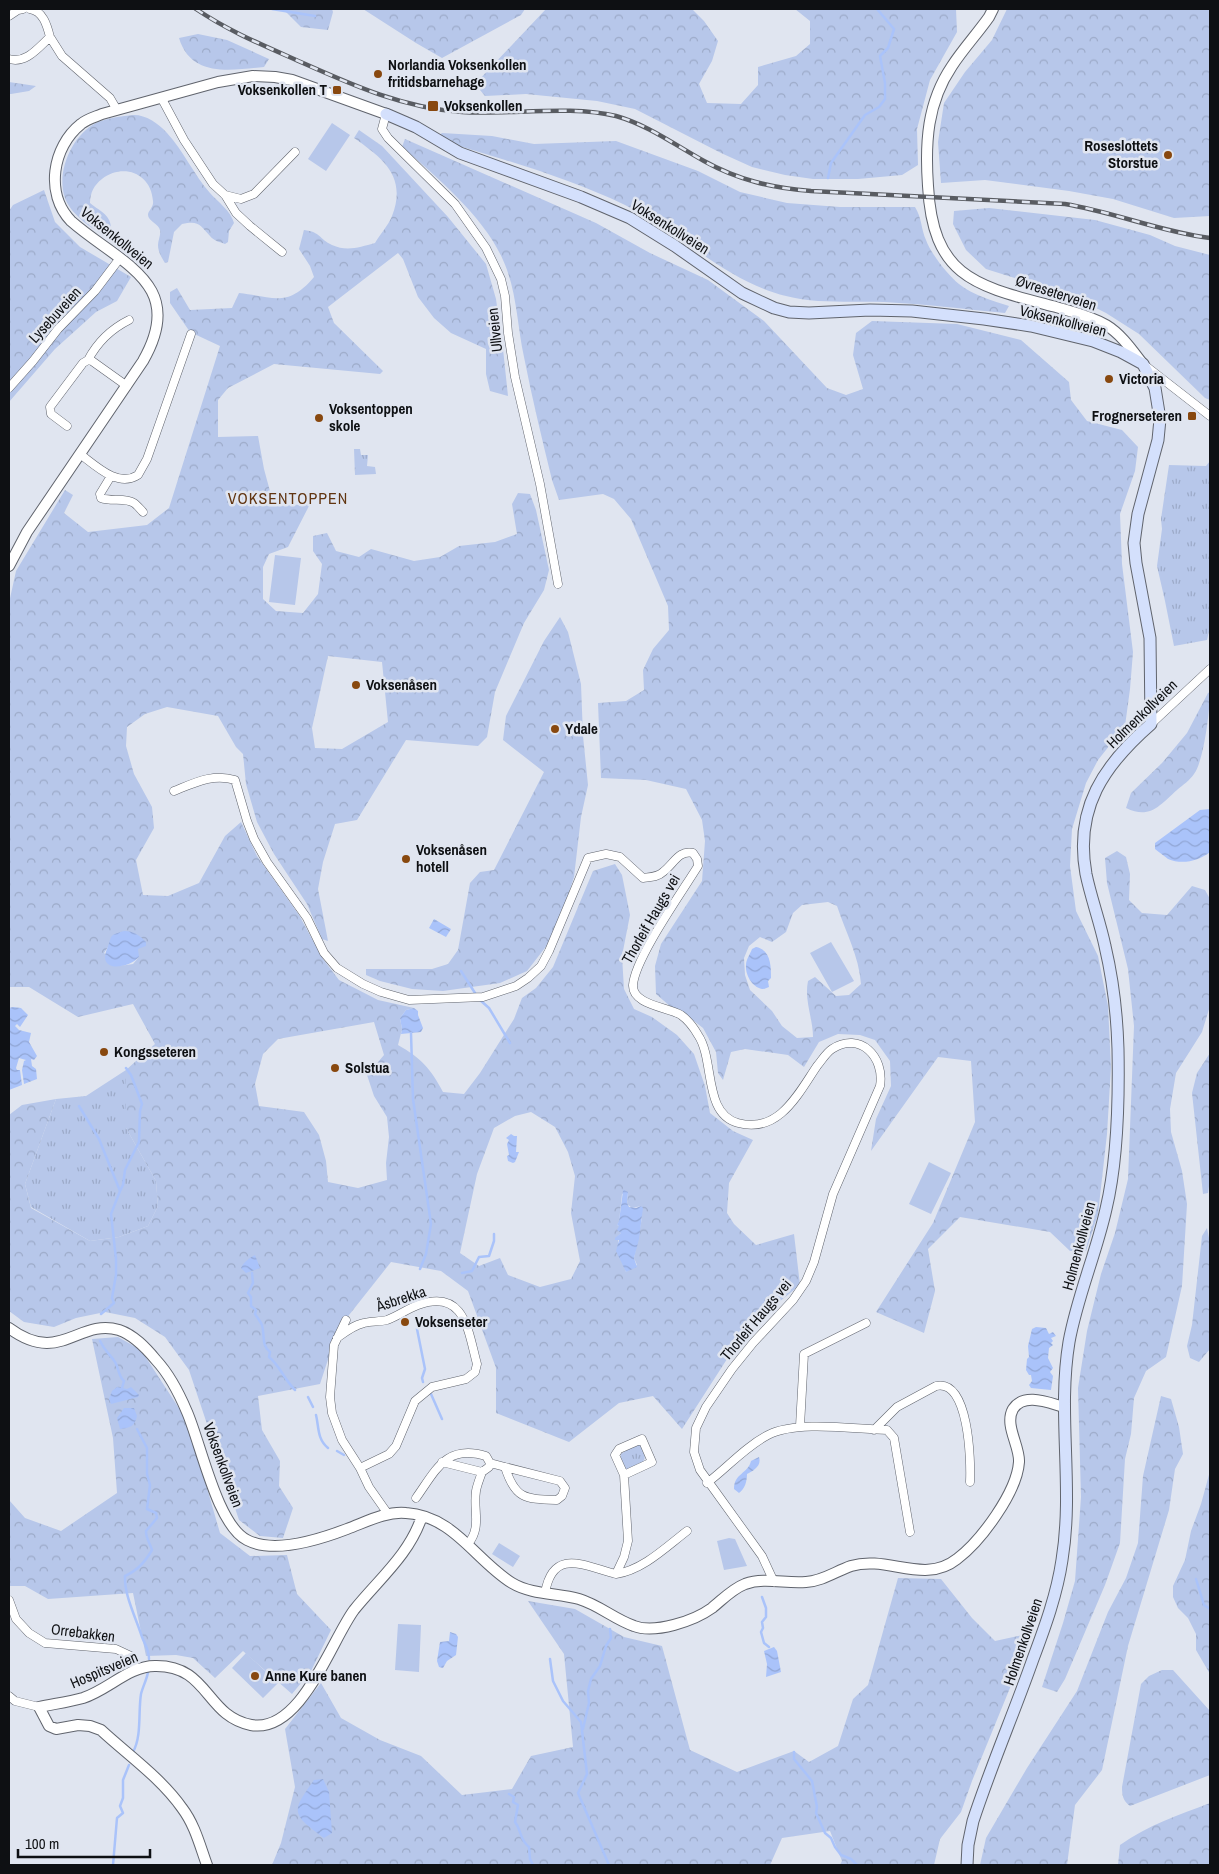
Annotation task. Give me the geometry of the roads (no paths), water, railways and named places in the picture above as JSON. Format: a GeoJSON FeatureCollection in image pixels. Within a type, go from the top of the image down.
{"type":"FeatureCollection","features":[{"type":"Feature","properties":{"kind":"main road","name":"Voksenkollveien"},"geometry":{"type":"LineString","coordinates":[[386,114],[416,127],[460,153],[589,200],[630,218],[675,246],[742,293],[774,308],[789,312],[809,313],[870,310],[912,311],[994,320],[1039,328],[1093,341],[1121,352],[1143,364]]}},
{"type":"Feature","properties":{"kind":"main road","name":"Øvreseterveien"},"geometry":{"type":"LineString","coordinates":[[1143,364],[1155,388],[1160,419],[1158,440],[1138,514],[1134,543],[1150,638],[1151,724]]}},
{"type":"Feature","properties":{"kind":"main road","name":"Holmenkollveien"},"geometry":{"type":"LineString","coordinates":[[967,1865],[969,1838],[975,1815],[1045,1626],[1059,1576],[1065,1538],[1067,1504],[1064,1406],[1065,1376],[1070,1338],[1106,1208],[1112,1174],[1118,1108],[1118,1053],[1115,1004],[1105,946],[1086,872],[1083,849],[1084,826],[1090,803],[1108,770],[1128,745],[1151,724]]}},
{"type":"Feature","properties":{"kind":"street"},"geometry":{"type":"LineString","coordinates":[[9,16],[23,9]]}},
{"type":"Feature","properties":{"kind":"street"},"geometry":{"type":"LineString","coordinates":[[30,9],[36,10],[43,17],[50,37],[62,56],[110,98],[117,110]]}},
{"type":"Feature","properties":{"kind":"street","name":"Øvreseterveien"},"geometry":{"type":"LineString","coordinates":[[993,9],[948,73],[939,90],[929,119],[926,153],[928,201],[932,226],[940,246],[945,255],[959,270],[977,282],[1001,291],[1076,312],[1106,326],[1124,341],[1143,364]]}},
{"type":"Feature","properties":{"kind":"street"},"geometry":{"type":"LineString","coordinates":[[9,59],[16,61],[23,59],[50,37]]}},
{"type":"Feature","properties":{"kind":"street","name":"Voksenkollveien"},"geometry":{"type":"LineString","coordinates":[[9,566],[27,532],[127,386],[148,352],[156,330],[158,314],[151,287],[139,272],[66,216],[58,202],[54,183],[56,169],[67,140],[74,131],[86,120],[117,110],[228,80],[253,76],[269,76],[302,83],[386,114]]}},
{"type":"Feature","properties":{"kind":"street"},"geometry":{"type":"LineString","coordinates":[[162,99],[201,167],[217,189],[224,195],[236,213],[282,252]]}},
{"type":"Feature","properties":{"kind":"street","name":"Ullveien"},"geometry":{"type":"LineString","coordinates":[[386,114],[382,129],[388,138],[455,204],[476,232],[491,257],[501,279],[505,296],[508,333],[515,377],[540,484],[558,584]]}},
{"type":"Feature","properties":{"kind":"street"},"geometry":{"type":"LineString","coordinates":[[224,195],[241,199],[254,194],[296,152]]}},
{"type":"Feature","properties":{"kind":"street","name":"Lysebuveien"},"geometry":{"type":"LineString","coordinates":[[9,388],[34,361],[46,342],[95,291],[120,258]]}},
{"type":"Feature","properties":{"kind":"street"},"geometry":{"type":"LineString","coordinates":[[67,426],[51,414],[50,407],[83,362],[88,360],[92,352],[108,334],[116,326],[129,320]]}},
{"type":"Feature","properties":{"kind":"street"},"geometry":{"type":"LineString","coordinates":[[80,454],[111,476],[121,479],[138,475],[143,468],[191,334]]}},
{"type":"Feature","properties":{"kind":"street"},"geometry":{"type":"LineString","coordinates":[[88,360],[127,386]]}},
{"type":"Feature","properties":{"kind":"street"},"geometry":{"type":"LineString","coordinates":[[1143,364],[1210,416]]}},
{"type":"Feature","properties":{"kind":"street"},"geometry":{"type":"LineString","coordinates":[[111,476],[100,494],[101,498],[130,501],[143,512]]}},
{"type":"Feature","properties":{"kind":"street","name":"Holmenkollveien"},"geometry":{"type":"LineString","coordinates":[[1151,724],[1210,670]]}},
{"type":"Feature","properties":{"kind":"street","name":"Thorleif Haugs vei"},"geometry":{"type":"LineString","coordinates":[[174,791],[212,778],[226,777],[235,780],[254,839],[267,862],[307,918],[324,953],[337,968],[363,984],[381,992],[409,1000],[483,997],[516,986],[528,978],[541,966],[549,951],[588,858],[606,854],[620,857],[643,878],[663,873],[678,856],[686,852],[693,853],[698,859],[698,866],[644,955],[635,972],[633,987],[641,1000],[682,1016],[693,1027],[701,1039],[713,1092],[722,1114],[732,1122],[751,1126],[770,1122],[788,1109],[821,1061],[833,1048],[853,1044],[866,1048],[874,1055],[880,1067],[880,1086],[833,1194],[817,1253],[806,1281],[789,1304],[742,1357],[706,1407],[698,1421],[695,1434],[694,1452],[700,1470],[707,1483],[762,1556],[774,1582]]}},
{"type":"Feature","properties":{"kind":"street","name":"Åsbrekka"},"geometry":{"type":"LineString","coordinates":[[337,1338],[363,1323],[387,1320],[421,1304],[443,1301],[454,1305],[463,1316],[478,1364],[475,1372],[466,1379],[432,1387],[415,1401],[396,1446],[388,1454],[360,1468]]}},
{"type":"Feature","properties":{"kind":"street"},"geometry":{"type":"LineString","coordinates":[[346,1320],[334,1345],[330,1397],[332,1413],[342,1440],[360,1468],[369,1487],[388,1514]]}},
{"type":"Feature","properties":{"kind":"street"},"geometry":{"type":"LineString","coordinates":[[800,1426],[804,1354],[866,1323]]}},
{"type":"Feature","properties":{"kind":"street","name":"Voksenkollveien"},"geometry":{"type":"LineString","coordinates":[[9,1328],[30,1340],[48,1343],[63,1341],[97,1329],[116,1329],[128,1334],[141,1344],[159,1363],[175,1386],[190,1419],[225,1515],[236,1532],[246,1540],[265,1546],[284,1545],[331,1535],[388,1514],[402,1512],[422,1516],[444,1524],[513,1583],[545,1593],[582,1600],[599,1607],[632,1626],[652,1629],[700,1615],[746,1584],[808,1582],[820,1580],[851,1566],[867,1564],[890,1565],[926,1571],[949,1564],[965,1552],[985,1529],[1006,1499],[1016,1477],[1019,1453],[1011,1422],[1012,1410],[1021,1402],[1032,1399],[1064,1406]]}},
{"type":"Feature","properties":{"kind":"street"},"geometry":{"type":"LineString","coordinates":[[874,1430],[897,1406],[936,1386],[947,1385],[954,1391],[961,1406],[968,1435],[971,1465],[970,1482]]}},
{"type":"Feature","properties":{"kind":"street"},"geometry":{"type":"LineString","coordinates":[[707,1483],[740,1454],[768,1435],[785,1428],[800,1426],[887,1430],[894,1438],[910,1532]]}},
{"type":"Feature","properties":{"kind":"street"},"geometry":{"type":"LineString","coordinates":[[616,1574],[624,1557],[628,1541],[624,1475],[615,1455],[619,1449],[642,1439],[652,1462],[624,1475]]}},
{"type":"Feature","properties":{"kind":"street"},"geometry":{"type":"LineString","coordinates":[[416,1498],[442,1462],[461,1452],[472,1452],[486,1456],[490,1463],[560,1481],[565,1488],[562,1496],[557,1500],[540,1500],[524,1496],[513,1488],[505,1467]]}},
{"type":"Feature","properties":{"kind":"street"},"geometry":{"type":"LineString","coordinates":[[442,1462],[482,1472]]}},
{"type":"Feature","properties":{"kind":"street"},"geometry":{"type":"LineString","coordinates":[[468,1544],[477,1525],[476,1490],[482,1472],[489,1467],[490,1463]]}},
{"type":"Feature","properties":{"kind":"street","name":"Hospitsveien"},"geometry":{"type":"LineString","coordinates":[[39,1707],[83,1698],[102,1690],[136,1670],[152,1666],[176,1668],[195,1678],[212,1699],[233,1719],[253,1725],[276,1721],[289,1711],[311,1687],[354,1610],[404,1550],[418,1528],[422,1516]]}},
{"type":"Feature","properties":{"kind":"street"},"geometry":{"type":"LineString","coordinates":[[545,1593],[550,1575],[562,1564],[574,1562],[616,1574],[628,1572],[643,1564],[687,1531]]}},
{"type":"Feature","properties":{"kind":"street","name":"Orrebakken"},"geometry":{"type":"LineString","coordinates":[[9,1600],[16,1619],[29,1633],[45,1643],[116,1649],[131,1656],[136,1670]]}},
{"type":"Feature","properties":{"kind":"street"},"geometry":{"type":"LineString","coordinates":[[9,1696],[16,1701],[39,1707],[49,1726],[56,1729],[78,1725],[90,1726],[101,1730],[154,1778],[183,1809],[208,1865]]}},
{"type":"Feature","properties":{"kind":"water"},"geometry":{"type":"Polygon","coordinates":[[[1210,809],[1210,852],[1196,860],[1179,862],[1168,859],[1155,849],[1155,843],[1200,810],[1210,809]]]}},
{"type":"Feature","properties":{"kind":"water"},"geometry":{"type":"Polygon","coordinates":[[[434,919],[451,929],[446,937],[429,928],[434,919]]]}},
{"type":"Feature","properties":{"kind":"water"},"geometry":{"type":"Polygon","coordinates":[[[124,931],[139,935],[146,942],[146,946],[138,949],[139,957],[134,961],[121,966],[110,965],[106,962],[105,957],[111,938],[113,935],[124,931]]]}},
{"type":"Feature","properties":{"kind":"water"},"geometry":{"type":"Polygon","coordinates":[[[756,947],[765,951],[770,964],[771,978],[768,981],[769,987],[764,989],[753,984],[748,977],[746,969],[748,957],[752,949],[756,947]]]}},
{"type":"Feature","properties":{"kind":"water"},"geometry":{"type":"Polygon","coordinates":[[[9,1008],[21,1008],[28,1015],[20,1027],[17,1024],[15,1026],[19,1030],[31,1033],[29,1042],[37,1056],[34,1060],[31,1059],[32,1066],[36,1069],[37,1079],[24,1084],[22,1070],[26,1060],[19,1058],[16,1068],[20,1070],[22,1085],[9,1090],[9,1008]]]}},
{"type":"Feature","properties":{"kind":"water"},"geometry":{"type":"Polygon","coordinates":[[[414,1008],[418,1011],[423,1028],[421,1032],[401,1034],[400,1018],[406,1010],[414,1008]]]}},
{"type":"Feature","properties":{"kind":"water"},"geometry":{"type":"Polygon","coordinates":[[[511,1134],[517,1136],[516,1152],[519,1152],[513,1163],[508,1161],[507,1156],[509,1155],[507,1144],[509,1140],[506,1138],[511,1134]]]}},
{"type":"Feature","properties":{"kind":"water"},"geometry":{"type":"Polygon","coordinates":[[[624,1190],[628,1192],[627,1203],[629,1207],[636,1208],[641,1206],[643,1208],[639,1239],[634,1258],[637,1267],[626,1272],[616,1251],[619,1240],[615,1240],[621,1233],[617,1230],[619,1226],[617,1225],[624,1190]]]}},
{"type":"Feature","properties":{"kind":"water"},"geometry":{"type":"Polygon","coordinates":[[[255,1255],[260,1268],[246,1273],[241,1268],[247,1260],[255,1255]]]}},
{"type":"Feature","properties":{"kind":"water"},"geometry":{"type":"Polygon","coordinates":[[[1036,1327],[1046,1328],[1049,1334],[1053,1332],[1056,1336],[1051,1338],[1053,1345],[1049,1348],[1048,1358],[1053,1368],[1050,1372],[1053,1376],[1051,1390],[1031,1388],[1029,1385],[1032,1381],[1031,1375],[1026,1370],[1029,1357],[1028,1346],[1032,1329],[1036,1327]]]}},
{"type":"Feature","properties":{"kind":"water"},"geometry":{"type":"Polygon","coordinates":[[[117,1387],[127,1389],[131,1387],[139,1395],[138,1397],[111,1404],[109,1399],[112,1391],[117,1387]]]}},
{"type":"Feature","properties":{"kind":"water"},"geometry":{"type":"Polygon","coordinates":[[[124,1408],[134,1408],[137,1416],[132,1426],[120,1429],[117,1418],[124,1408]]]}},
{"type":"Feature","properties":{"kind":"water"},"geometry":{"type":"Polygon","coordinates":[[[759,1457],[758,1466],[747,1474],[745,1485],[739,1493],[734,1489],[736,1480],[747,1469],[751,1461],[759,1457]]]}},
{"type":"Feature","properties":{"kind":"water"},"geometry":{"type":"Polygon","coordinates":[[[450,1632],[458,1637],[456,1655],[447,1661],[443,1668],[439,1667],[437,1661],[440,1642],[449,1641],[450,1632]]]}},
{"type":"Feature","properties":{"kind":"water"},"geometry":{"type":"Polygon","coordinates":[[[774,1647],[777,1651],[781,1672],[766,1677],[767,1664],[764,1651],[774,1647]]]}},
{"type":"Feature","properties":{"kind":"water"},"geometry":{"type":"Polygon","coordinates":[[[323,1779],[329,1792],[332,1833],[324,1838],[300,1818],[298,1812],[301,1800],[314,1780],[323,1779]]]}},
{"type":"Feature","properties":{"kind":"waterway"},"geometry":{"type":"LineString","coordinates":[[272,9],[315,16]]}},
{"type":"Feature","properties":{"kind":"waterway"},"geometry":{"type":"LineString","coordinates":[[828,178],[831,163],[865,115],[879,107],[885,99],[885,83],[880,56],[888,48],[894,29],[877,9]]}},
{"type":"Feature","properties":{"kind":"waterway"},"geometry":{"type":"LineString","coordinates":[[461,971],[475,993]]}},
{"type":"Feature","properties":{"kind":"waterway"},"geometry":{"type":"LineString","coordinates":[[480,1000],[489,1008],[510,1043]]}},
{"type":"Feature","properties":{"kind":"waterway"},"geometry":{"type":"LineString","coordinates":[[411,1033],[413,1099],[431,1224],[426,1254],[420,1269]]}},
{"type":"Feature","properties":{"kind":"waterway"},"geometry":{"type":"LineString","coordinates":[[120,1191],[123,1185],[125,1170],[139,1142],[142,1104],[131,1075],[126,1068]]}},
{"type":"Feature","properties":{"kind":"waterway"},"geometry":{"type":"LineString","coordinates":[[79,1106],[99,1139],[120,1191],[111,1214],[116,1259],[116,1275],[112,1298],[114,1303],[101,1314]]}},
{"type":"Feature","properties":{"kind":"waterway"},"geometry":{"type":"LineString","coordinates":[[462,1273],[472,1271],[479,1257],[489,1256],[494,1241],[494,1234]]}},
{"type":"Feature","properties":{"kind":"waterway"},"geometry":{"type":"LineString","coordinates":[[252,1273],[253,1283],[248,1293],[251,1297],[251,1306],[256,1310],[255,1314],[262,1325],[264,1343],[270,1352],[269,1357],[295,1390]]}},
{"type":"Feature","properties":{"kind":"waterway"},"geometry":{"type":"LineString","coordinates":[[417,1329],[425,1369],[422,1378],[423,1382]]}},
{"type":"Feature","properties":{"kind":"waterway"},"geometry":{"type":"LineString","coordinates":[[100,1341],[116,1364],[124,1381],[122,1388]]}},
{"type":"Feature","properties":{"kind":"waterway"},"geometry":{"type":"LineString","coordinates":[[431,1394],[442,1419]]}},
{"type":"Feature","properties":{"kind":"waterway"},"geometry":{"type":"LineString","coordinates":[[308,1397],[313,1407]]}},
{"type":"Feature","properties":{"kind":"waterway"},"geometry":{"type":"LineString","coordinates":[[316,1415],[320,1437],[328,1448]]}},
{"type":"Feature","properties":{"kind":"waterway"},"geometry":{"type":"LineString","coordinates":[[137,1429],[147,1448],[147,1474],[150,1485],[147,1509],[156,1513],[157,1518],[146,1531],[152,1550],[141,1565],[125,1576],[125,1583],[128,1599],[148,1650],[149,1659]]}},
{"type":"Feature","properties":{"kind":"waterway"},"geometry":{"type":"LineString","coordinates":[[337,1451],[344,1455]]}},
{"type":"Feature","properties":{"kind":"waterway"},"geometry":{"type":"LineString","coordinates":[[1196,1579],[1204,1605],[1210,1609]]}},
{"type":"Feature","properties":{"kind":"waterway"},"geometry":{"type":"LineString","coordinates":[[762,1597],[766,1608],[766,1617],[762,1622],[763,1628],[761,1632],[764,1643],[769,1647]]}},
{"type":"Feature","properties":{"kind":"waterway"},"geometry":{"type":"LineString","coordinates":[[583,1729],[589,1703],[588,1691],[591,1679],[600,1666],[606,1646],[611,1638],[610,1629]]}},
{"type":"Feature","properties":{"kind":"waterway"},"geometry":{"type":"LineString","coordinates":[[550,1659],[553,1681],[563,1701],[581,1722],[587,1774],[578,1793],[609,1865]]}},
{"type":"Feature","properties":{"kind":"waterway"},"geometry":{"type":"LineString","coordinates":[[133,1752],[138,1739],[141,1694],[148,1672]]}},
{"type":"Feature","properties":{"kind":"waterway"},"geometry":{"type":"LineString","coordinates":[[794,1752],[794,1759],[812,1781],[817,1807],[816,1813],[825,1833],[831,1838],[841,1855],[851,1859],[857,1865]]}},
{"type":"Feature","properties":{"kind":"waterway"},"geometry":{"type":"LineString","coordinates":[[113,1865],[117,1818],[123,1813],[120,1806],[123,1798],[123,1780],[129,1765]]}},
{"type":"Feature","properties":{"kind":"waterway"},"geometry":{"type":"LineString","coordinates":[[509,1794],[514,1797],[513,1802],[518,1805],[515,1822],[529,1847],[530,1859],[533,1865]]}},
{"type":"Feature","properties":{"kind":"railway"},"geometry":{"type":"LineString","coordinates":[[196,9],[232,30],[269,48],[334,77],[396,100],[439,110],[462,112],[579,111],[616,116],[650,130],[717,168],[769,185],[811,191],[1065,204],[1210,238]]}},
{"type":"Feature","properties":{"kind":"place","name":"Norlandia Voksenkollen fritidsbarnehage"},"geometry":{"type":"Point","coordinates":[378,74]}},
{"type":"Feature","properties":{"kind":"place","name":"Voksenkollen T"},"geometry":{"type":"Point","coordinates":[337,90]}},
{"type":"Feature","properties":{"kind":"place","name":"Voksenkollen"},"geometry":{"type":"Point","coordinates":[433,106]}},
{"type":"Feature","properties":{"kind":"place","name":"Roseslottets Storstue"},"geometry":{"type":"Point","coordinates":[1168,155]}},
{"type":"Feature","properties":{"kind":"place","name":"Victoria"},"geometry":{"type":"Point","coordinates":[1109,379]}},
{"type":"Feature","properties":{"kind":"place","name":"Frognerseteren"},"geometry":{"type":"Point","coordinates":[1192,416]}},
{"type":"Feature","properties":{"kind":"place","name":"Voksentoppen skole"},"geometry":{"type":"Point","coordinates":[319,418]}},
{"type":"Feature","properties":{"kind":"place","name":"Voksenåsen"},"geometry":{"type":"Point","coordinates":[356,685]}},
{"type":"Feature","properties":{"kind":"place","name":"Ydale"},"geometry":{"type":"Point","coordinates":[555,729]}},
{"type":"Feature","properties":{"kind":"place","name":"Voksenåsen hotell"},"geometry":{"type":"Point","coordinates":[406,859]}},
{"type":"Feature","properties":{"kind":"place","name":"Kongsseteren"},"geometry":{"type":"Point","coordinates":[104,1052]}},
{"type":"Feature","properties":{"kind":"place","name":"Solstua"},"geometry":{"type":"Point","coordinates":[335,1068]}},
{"type":"Feature","properties":{"kind":"place","name":"Voksenseter"},"geometry":{"type":"Point","coordinates":[405,1322]}},
{"type":"Feature","properties":{"kind":"place","name":"Anne Kure banen"},"geometry":{"type":"Point","coordinates":[255,1676]}},
{"type":"Feature","properties":{"kind":"district","name":"VOKSENTOPPEN"},"geometry":{"type":"Point","coordinates":[288,498]}}]}
